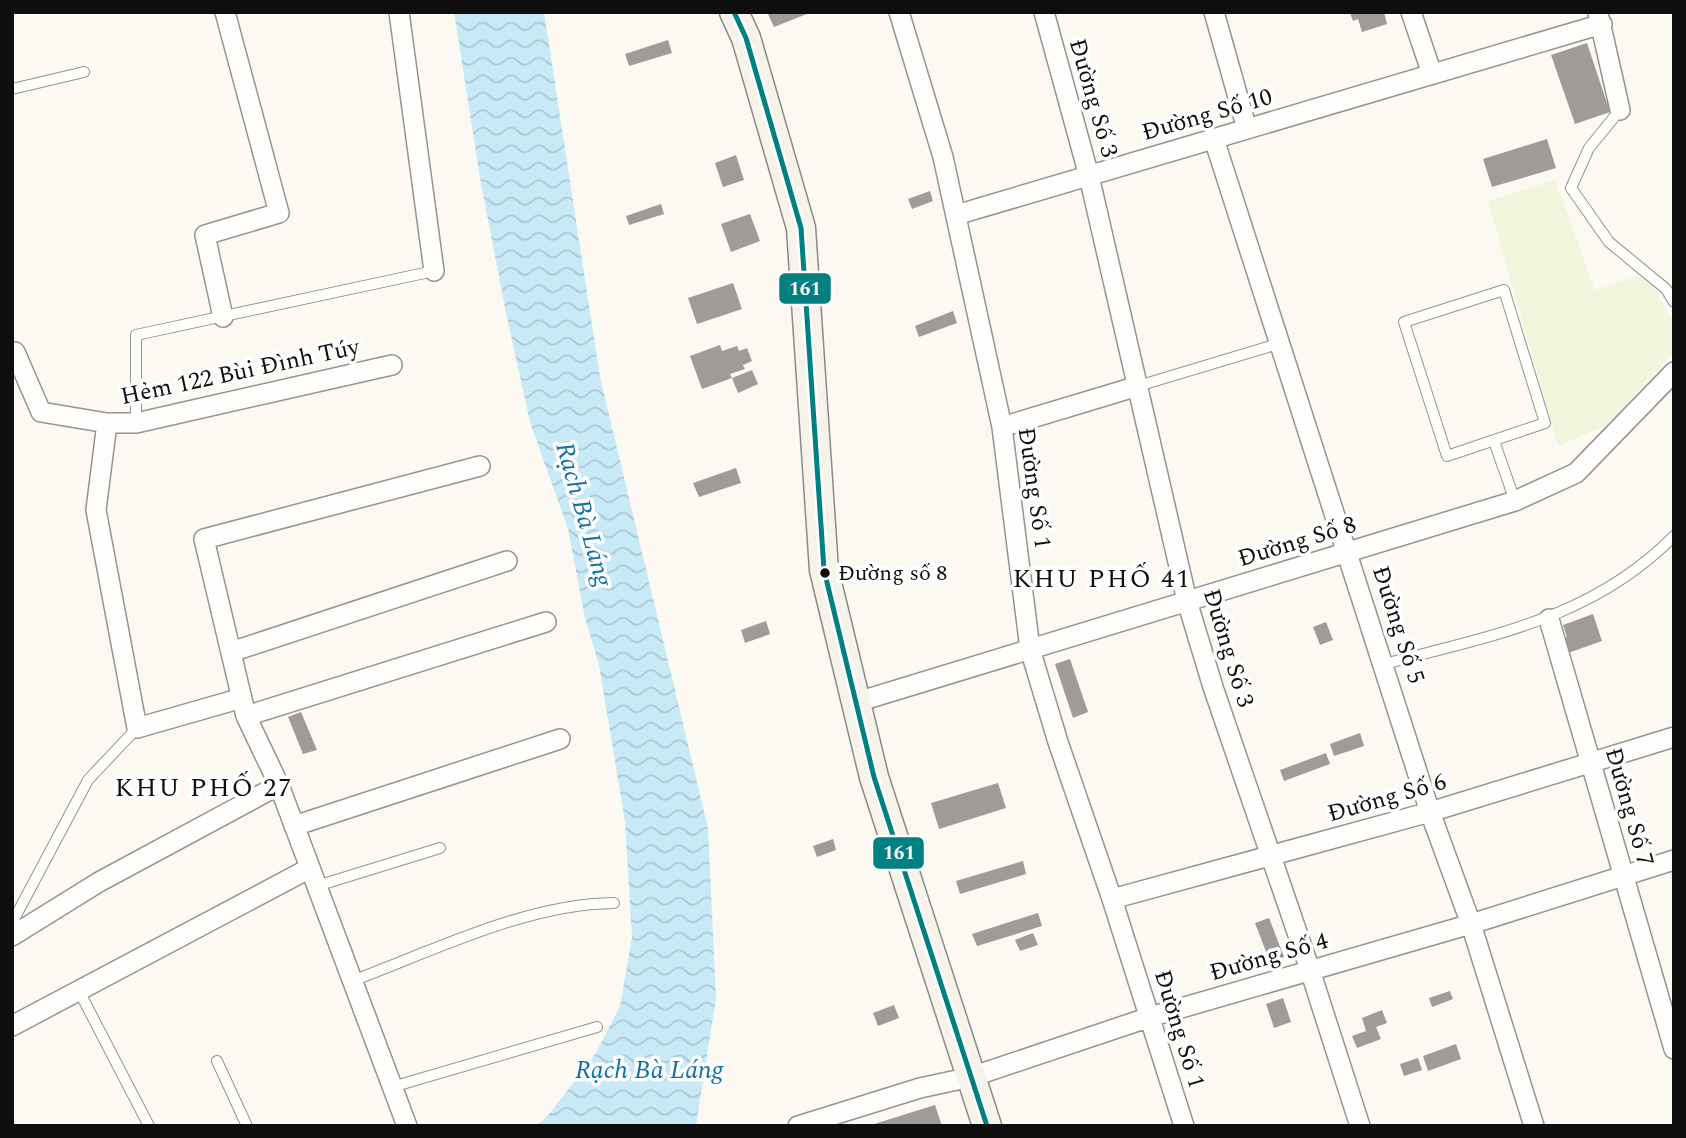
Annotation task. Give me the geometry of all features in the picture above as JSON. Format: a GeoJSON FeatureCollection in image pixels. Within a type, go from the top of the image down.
{"type":"FeatureCollection","features":[{"type":"Feature","properties":{"kind":"street"},"geometry":{"type":"LineString","coordinates":[[223,317],[205,235],[279,214],[225,12]]}},
{"type":"Feature","properties":{"kind":"street"},"geometry":{"type":"LineString","coordinates":[[399,12],[434,271]]}},
{"type":"Feature","properties":{"kind":"street"},"geometry":{"type":"LineString","coordinates":[[734,12],[746,38],[801,228],[824,570],[854,703],[874,777],[987,1126]]}},
{"type":"Feature","properties":{"kind":"street","name":"Đường Số 1"},"geometry":{"type":"LineString","coordinates":[[899,12],[943,157],[1002,427],[1030,649],[1184,1126]]}},
{"type":"Feature","properties":{"kind":"street","name":"Đường Số 3"},"geometry":{"type":"LineString","coordinates":[[1044,12],[1089,176],[1188,601],[1213,687],[1310,970],[1360,1126]]}},
{"type":"Feature","properties":{"kind":"street"},"geometry":{"type":"LineString","coordinates":[[1214,12],[1247,129]]}},
{"type":"Feature","properties":{"kind":"street"},"geometry":{"type":"LineString","coordinates":[[1411,12],[1432,74]]}},
{"type":"Feature","properties":{"kind":"street"},"geometry":{"type":"LineString","coordinates":[[1600,18],[1620,110]]}},
{"type":"Feature","properties":{"kind":"street","name":"Đường Số 10"},"geometry":{"type":"LineString","coordinates":[[956,215],[1432,74],[1600,18]]}},
{"type":"Feature","properties":{"kind":"street","name":"Đường Số 5"},"geometry":{"type":"LineString","coordinates":[[1214,139],[1385,664],[1430,812],[1471,924],[1534,1126]]}},
{"type":"Feature","properties":{"kind":"street","name":"Hẻm 122 Bùi Đình Túy"},"geometry":{"type":"LineString","coordinates":[[12,353],[15,352],[41,412],[107,424],[136,423],[392,365]]}},
{"type":"Feature","properties":{"kind":"street","name":"Đường Số 8"},"geometry":{"type":"LineString","coordinates":[[854,703],[1516,501],[1576,474],[1674,372]]}},
{"type":"Feature","properties":{"kind":"street"},"geometry":{"type":"LineString","coordinates":[[1002,427],[1138,386]]}},
{"type":"Feature","properties":{"kind":"street"},"geometry":{"type":"LineString","coordinates":[[107,424],[96,510],[137,728],[244,707],[545,622]]}},
{"type":"Feature","properties":{"kind":"street"},"geometry":{"type":"LineString","coordinates":[[407,1126],[279,785],[244,707],[204,539],[480,466]]}},
{"type":"Feature","properties":{"kind":"street"},"geometry":{"type":"LineString","coordinates":[[231,652],[507,561]]}},
{"type":"Feature","properties":{"kind":"street","name":"Đường Số 7"},"geometry":{"type":"LineString","coordinates":[[1549,619],[1674,1049]]}},
{"type":"Feature","properties":{"kind":"street","name":"Đường Số 6"},"geometry":{"type":"LineString","coordinates":[[1112,899],[1430,812],[1674,737]]}},
{"type":"Feature","properties":{"kind":"street"},"geometry":{"type":"LineString","coordinates":[[294,826],[560,739]]}},
{"type":"Feature","properties":{"kind":"street"},"geometry":{"type":"LineString","coordinates":[[12,936],[99,882],[279,785]]}},
{"type":"Feature","properties":{"kind":"street","name":"Đường Số 4"},"geometry":{"type":"LineString","coordinates":[[798,1126],[920,1088],[971,1077],[1150,1017],[1471,924],[1674,860]]}},
{"type":"Feature","properties":{"kind":"street"},"geometry":{"type":"LineString","coordinates":[[12,1027],[313,877]]}},
{"type":"Feature","properties":{"kind":"lane"},"geometry":{"type":"LineString","coordinates":[[12,89],[84,72]]}},
{"type":"Feature","properties":{"kind":"lane"},"geometry":{"type":"LineString","coordinates":[[1620,110],[1588,148],[1571,188],[1609,242],[1670,286],[1674,302]]}},
{"type":"Feature","properties":{"kind":"lane"},"geometry":{"type":"LineString","coordinates":[[136,423],[136,335],[434,271]]}},
{"type":"Feature","properties":{"kind":"lane"},"geometry":{"type":"LineString","coordinates":[[1504,290],[1545,423],[1494,441],[1447,456],[1404,321],[1504,290]]}},
{"type":"Feature","properties":{"kind":"lane"},"geometry":{"type":"LineString","coordinates":[[1138,386],[1281,343]]}},
{"type":"Feature","properties":{"kind":"lane"},"geometry":{"type":"LineString","coordinates":[[1494,441],[1516,501]]}},
{"type":"Feature","properties":{"kind":"lane"},"geometry":{"type":"LineString","coordinates":[[1385,664],[1549,619],[1612,587],[1674,536]]}},
{"type":"Feature","properties":{"kind":"lane"},"geometry":{"type":"LineString","coordinates":[[12,923],[88,780],[137,728]]}},
{"type":"Feature","properties":{"kind":"lane"},"geometry":{"type":"LineString","coordinates":[[313,877],[440,848]]}},
{"type":"Feature","properties":{"kind":"lane"},"geometry":{"type":"LineString","coordinates":[[352,981],[536,913],[576,904],[614,903]]}},
{"type":"Feature","properties":{"kind":"lane"},"geometry":{"type":"LineString","coordinates":[[79,992],[149,1126]]}},
{"type":"Feature","properties":{"kind":"lane"},"geometry":{"type":"LineString","coordinates":[[392,1087],[597,1027]]}},
{"type":"Feature","properties":{"kind":"lane"},"geometry":{"type":"LineString","coordinates":[[217,1061],[247,1126]]}},
{"type":"Feature","properties":{"kind":"green space"},"geometry":{"type":"Polygon","coordinates":[[[1555,180],[1595,290],[1638,276],[1649,281],[1674,323],[1674,352],[1605,426],[1558,446],[1488,201],[1555,180]]]}},
{"type":"Feature","properties":{"kind":"water","name":"Rạch Bà Láng"},"geometry":{"type":"Polygon","coordinates":[[[454,12],[544,12],[600,377],[708,828],[716,998],[696,1126],[536,1126],[550,1113],[596,1053],[620,1006],[632,937],[625,822],[599,665],[585,618],[568,529],[530,422],[506,313],[480,178],[454,12]]]}},
{"type":"Feature","properties":{"kind":"building"},"geometry":{"type":"Polygon","coordinates":[[[767,12],[812,12],[774,27],[767,12]]]}},
{"type":"Feature","properties":{"kind":"building"},"geometry":{"type":"Polygon","coordinates":[[[1384,12],[1387,24],[1362,32],[1358,19],[1353,21],[1350,13],[1384,12]]]}},
{"type":"Feature","properties":{"kind":"building"},"geometry":{"type":"Polygon","coordinates":[[[668,40],[672,53],[629,66],[625,54],[668,40]]]}},
{"type":"Feature","properties":{"kind":"building"},"geometry":{"type":"Polygon","coordinates":[[[1587,43],[1610,112],[1575,124],[1551,55],[1587,43]]]}},
{"type":"Feature","properties":{"kind":"building"},"geometry":{"type":"Polygon","coordinates":[[[1547,139],[1556,168],[1492,187],[1483,159],[1547,139]]]}},
{"type":"Feature","properties":{"kind":"building"},"geometry":{"type":"Polygon","coordinates":[[[736,155],[744,180],[723,187],[715,163],[736,155]]]}},
{"type":"Feature","properties":{"kind":"building"},"geometry":{"type":"Polygon","coordinates":[[[930,191],[933,201],[912,209],[908,199],[930,191]]]}},
{"type":"Feature","properties":{"kind":"building"},"geometry":{"type":"Polygon","coordinates":[[[661,204],[664,214],[629,225],[626,216],[661,204]]]}},
{"type":"Feature","properties":{"kind":"building"},"geometry":{"type":"Polygon","coordinates":[[[750,214],[760,241],[731,252],[721,224],[750,214]]]}},
{"type":"Feature","properties":{"kind":"building"},"geometry":{"type":"Polygon","coordinates":[[[733,283],[742,309],[697,324],[688,298],[733,283]]]}},
{"type":"Feature","properties":{"kind":"building"},"geometry":{"type":"Polygon","coordinates":[[[953,311],[957,323],[919,337],[915,326],[953,311]]]}},
{"type":"Feature","properties":{"kind":"building"},"geometry":{"type":"Polygon","coordinates":[[[720,345],[722,351],[737,346],[739,351],[747,348],[752,361],[743,365],[745,369],[730,374],[732,378],[702,389],[690,356],[720,345]]]}},
{"type":"Feature","properties":{"kind":"building"},"geometry":{"type":"Polygon","coordinates":[[[752,370],[758,384],[738,393],[732,378],[752,370]]]}},
{"type":"Feature","properties":{"kind":"building"},"geometry":{"type":"Polygon","coordinates":[[[736,468],[741,483],[699,497],[693,483],[736,468]]]}},
{"type":"Feature","properties":{"kind":"building"},"geometry":{"type":"Polygon","coordinates":[[[1593,614],[1602,641],[1565,654],[1560,640],[1567,637],[1563,625],[1593,614]]]}},
{"type":"Feature","properties":{"kind":"building"},"geometry":{"type":"Polygon","coordinates":[[[766,621],[770,634],[745,643],[741,630],[766,621]]]}},
{"type":"Feature","properties":{"kind":"building"},"geometry":{"type":"Polygon","coordinates":[[[1326,622],[1333,640],[1320,645],[1313,627],[1326,622]]]}},
{"type":"Feature","properties":{"kind":"building"},"geometry":{"type":"Polygon","coordinates":[[[1070,659],[1088,712],[1073,718],[1055,664],[1070,659]]]}},
{"type":"Feature","properties":{"kind":"building"},"geometry":{"type":"Polygon","coordinates":[[[301,712],[317,750],[303,754],[288,717],[301,712]]]}},
{"type":"Feature","properties":{"kind":"building"},"geometry":{"type":"Polygon","coordinates":[[[1360,733],[1364,746],[1334,756],[1330,744],[1360,733]]]}},
{"type":"Feature","properties":{"kind":"building"},"geometry":{"type":"Polygon","coordinates":[[[1326,753],[1330,764],[1284,781],[1280,770],[1326,753]]]}},
{"type":"Feature","properties":{"kind":"building"},"geometry":{"type":"Polygon","coordinates":[[[998,783],[1006,808],[939,829],[931,803],[998,783]]]}},
{"type":"Feature","properties":{"kind":"building"},"geometry":{"type":"Polygon","coordinates":[[[833,839],[836,850],[817,857],[813,846],[833,839]]]}},
{"type":"Feature","properties":{"kind":"building"},"geometry":{"type":"Polygon","coordinates":[[[1023,861],[1026,874],[960,894],[956,881],[1023,861]]]}},
{"type":"Feature","properties":{"kind":"building"},"geometry":{"type":"Polygon","coordinates":[[[1038,913],[1042,926],[977,946],[972,934],[1038,913]]]}},
{"type":"Feature","properties":{"kind":"building"},"geometry":{"type":"Polygon","coordinates":[[[1269,918],[1284,957],[1270,962],[1255,923],[1269,918]]]}},
{"type":"Feature","properties":{"kind":"building"},"geometry":{"type":"Polygon","coordinates":[[[1033,933],[1038,945],[1020,951],[1015,940],[1033,933]]]}},
{"type":"Feature","properties":{"kind":"building"},"geometry":{"type":"Polygon","coordinates":[[[1450,991],[1453,999],[1432,1007],[1429,998],[1450,991]]]}},
{"type":"Feature","properties":{"kind":"building"},"geometry":{"type":"Polygon","coordinates":[[[1283,998],[1291,1022],[1274,1028],[1266,1004],[1283,998]]]}},
{"type":"Feature","properties":{"kind":"building"},"geometry":{"type":"Polygon","coordinates":[[[894,1005],[899,1018],[878,1026],[873,1013],[894,1005]]]}},
{"type":"Feature","properties":{"kind":"building"},"geometry":{"type":"Polygon","coordinates":[[[1382,1010],[1387,1023],[1376,1027],[1381,1039],[1357,1048],[1352,1036],[1366,1031],[1362,1018],[1382,1010]]]}},
{"type":"Feature","properties":{"kind":"building"},"geometry":{"type":"Polygon","coordinates":[[[1456,1044],[1461,1059],[1428,1071],[1423,1056],[1456,1044]]]}},
{"type":"Feature","properties":{"kind":"building"},"geometry":{"type":"Polygon","coordinates":[[[1418,1058],[1422,1070],[1404,1076],[1400,1064],[1418,1058]]]}},
{"type":"Feature","properties":{"kind":"building"},"geometry":{"type":"Polygon","coordinates":[[[935,1105],[942,1126],[871,1126],[871,1125],[935,1105]]]}},
{"type":"Feature","properties":{"kind":"transit line","name":"161"},"geometry":{"type":"LineString","coordinates":[[734,12],[746,38],[801,228],[824,570],[874,777],[987,1126]]}},
{"type":"Feature","properties":{"kind":"place","name":"Đường số 8"},"geometry":{"type":"Point","coordinates":[825,573]}},
{"type":"Feature","properties":{"kind":"district","name":"KHU PHỐ 41"},"geometry":{"type":"Point","coordinates":[1102,579]}},
{"type":"Feature","properties":{"kind":"district","name":"KHU PHỐ 27"},"geometry":{"type":"Point","coordinates":[204,788]}}]}
